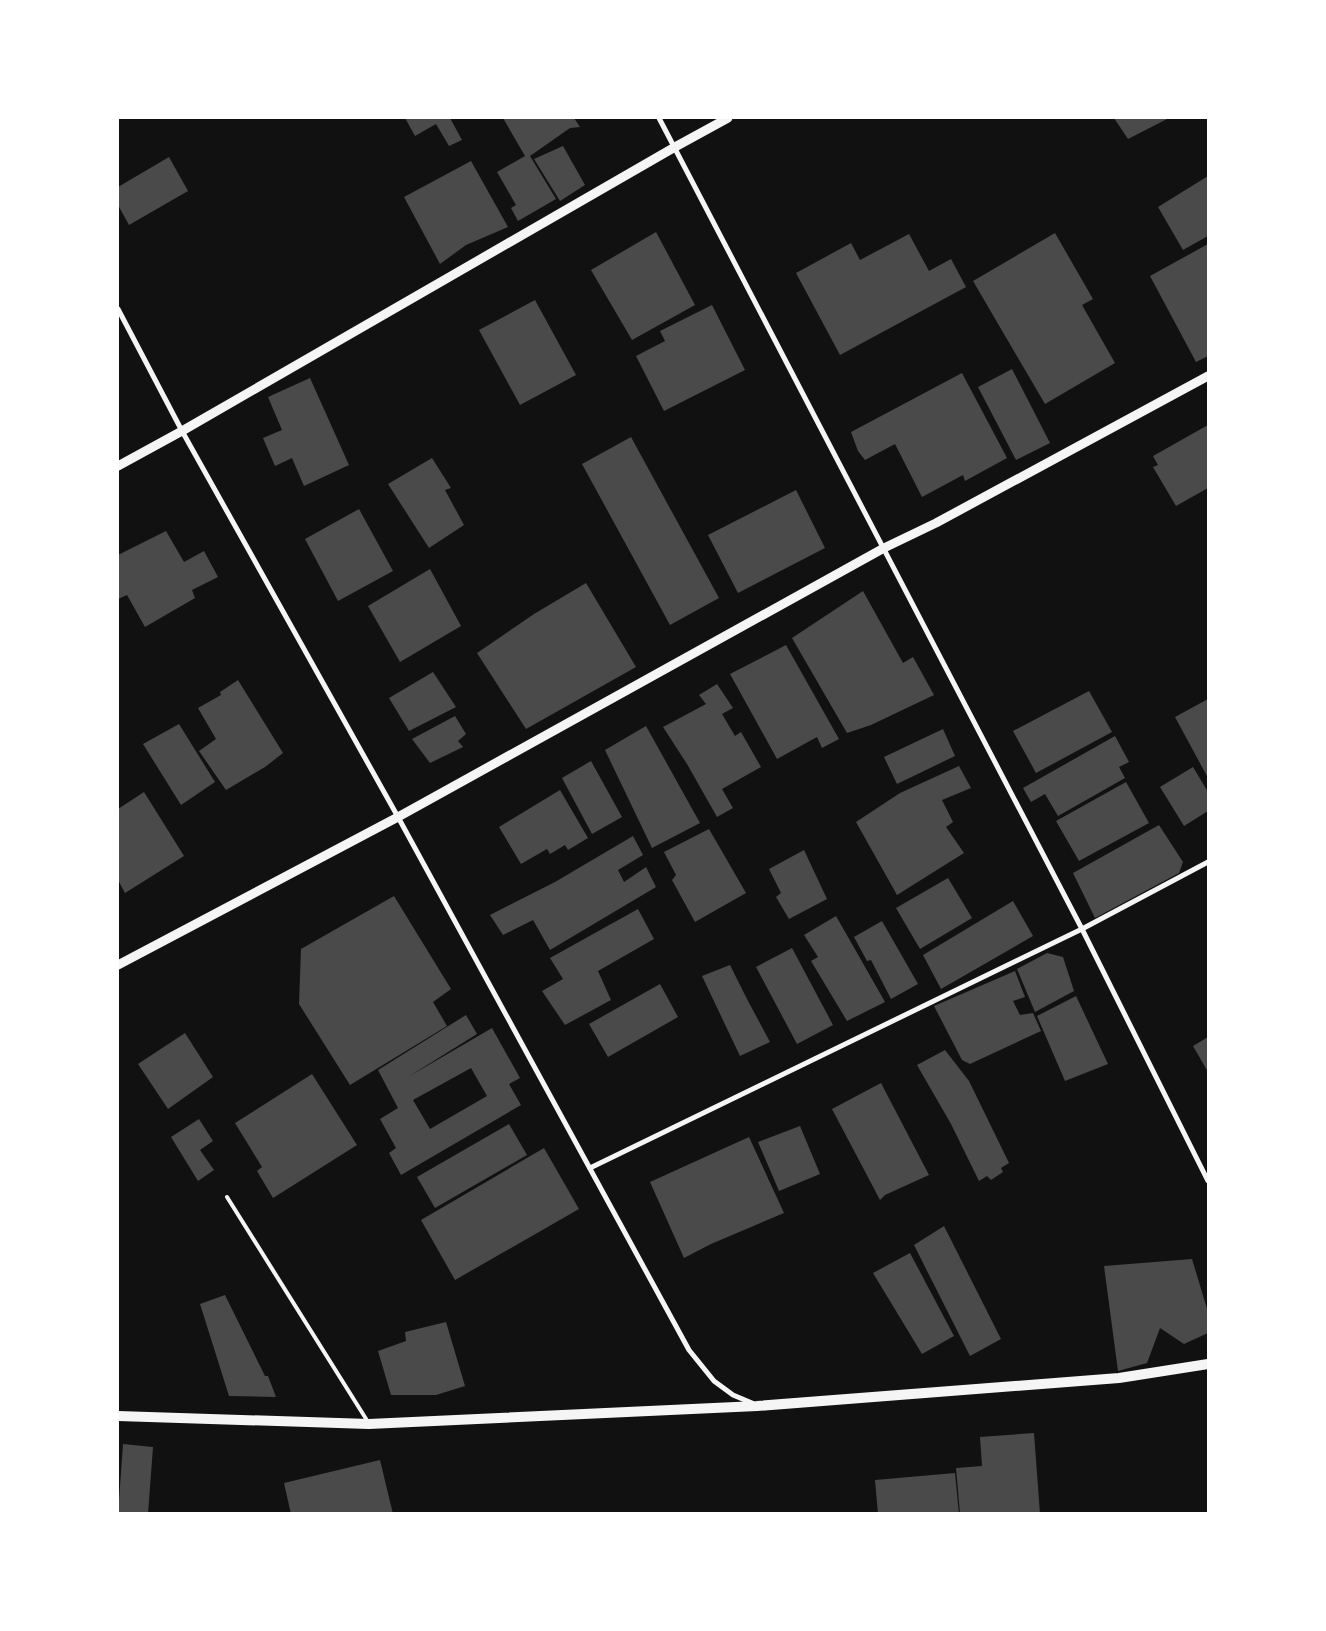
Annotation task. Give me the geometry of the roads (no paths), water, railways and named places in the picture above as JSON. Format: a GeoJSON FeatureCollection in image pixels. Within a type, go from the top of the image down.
{"type":"FeatureCollection","features":[{"type":"Feature","properties":{"kind":"main road"},"geometry":{"type":"LineString","coordinates":[[118,1416],[369,1424],[757,1406],[1119,1378],[1208,1364]]}},
{"type":"Feature","properties":{"kind":"street"},"geometry":{"type":"LineString","coordinates":[[659,118],[1082,929],[1208,1181]]}},
{"type":"Feature","properties":{"kind":"street"},"geometry":{"type":"LineString","coordinates":[[118,466],[728,118]]}},
{"type":"Feature","properties":{"kind":"street"},"geometry":{"type":"LineString","coordinates":[[118,309],[182,431],[398,817],[689,1350],[714,1380],[733,1395],[757,1406]]}},
{"type":"Feature","properties":{"kind":"street"},"geometry":{"type":"LineString","coordinates":[[118,965],[398,817],[884,548],[936,523],[1208,376]]}},
{"type":"Feature","properties":{"kind":"street"},"geometry":{"type":"LineString","coordinates":[[590,1168],[1082,929],[1208,862]]}},
{"type":"Feature","properties":{"kind":"lane"},"geometry":{"type":"LineString","coordinates":[[227,1197],[369,1424]]}}]}
